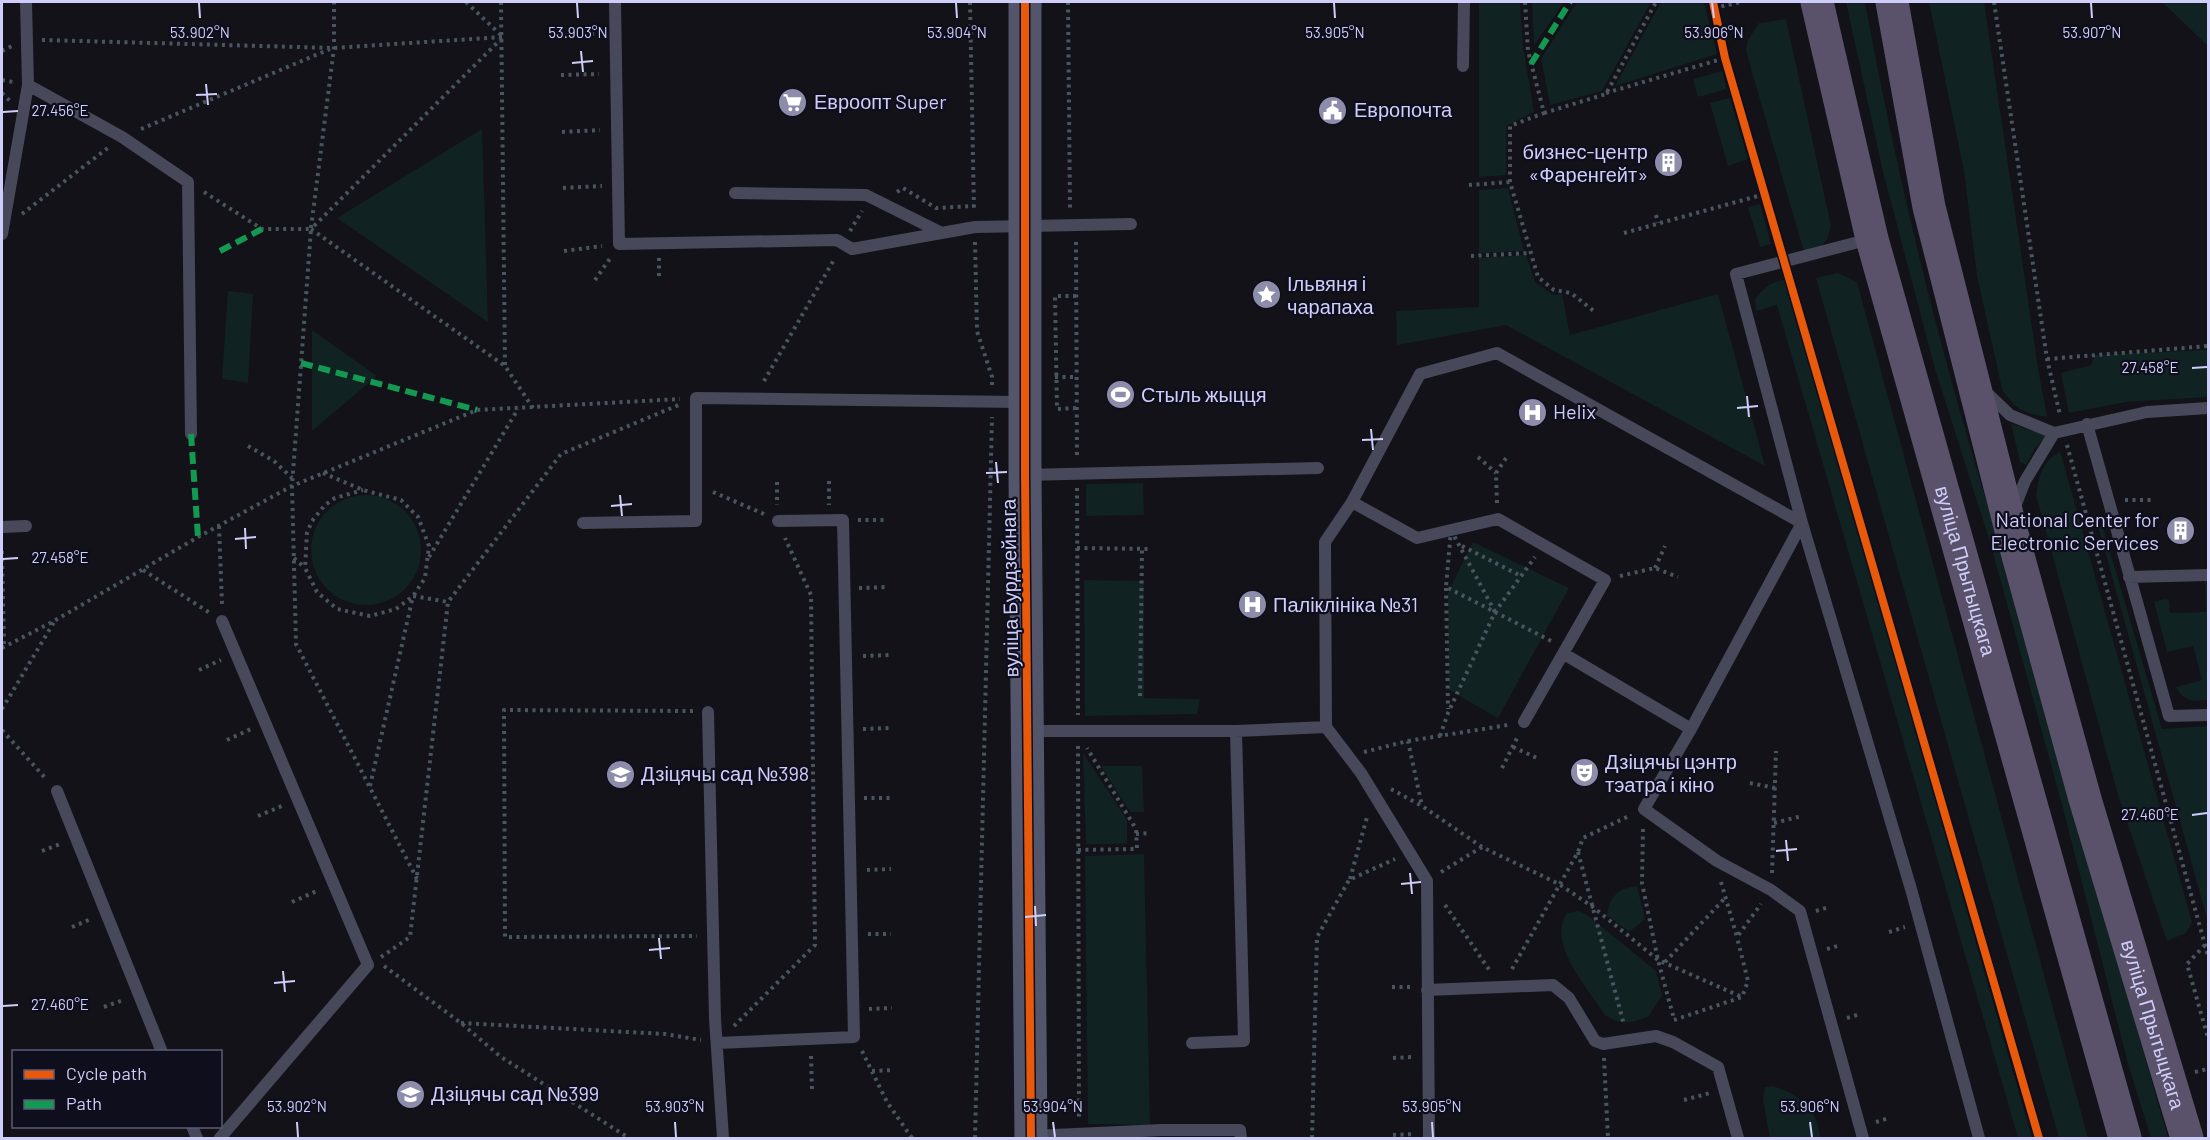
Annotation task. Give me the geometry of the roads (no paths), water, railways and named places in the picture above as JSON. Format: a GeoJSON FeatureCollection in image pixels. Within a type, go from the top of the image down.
{"type":"FeatureCollection","features":[{"type":"Feature","properties":{"kind":"main road","name":"вуліца Прытыцкага"},"geometry":{"type":"LineString","coordinates":[[1817,2],[1872,238],[2125,1138]]}},
{"type":"Feature","properties":{"kind":"main road","name":"вуліца Прытыцкага"},"geometry":{"type":"LineString","coordinates":[[1892,2],[1929,207],[1972,379],[2085,799],[2187,1138]]}},
{"type":"Feature","properties":{"kind":"street","name":"вуліца Бурдзейнага"},"geometry":{"type":"LineString","coordinates":[[1025,2],[1025,475],[1031,1137]]}},
{"type":"Feature","properties":{"kind":"lane"},"geometry":{"type":"LineString","coordinates":[[2,232],[28,85],[26,2]]}},
{"type":"Feature","properties":{"kind":"lane"},"geometry":{"type":"LineString","coordinates":[[615,2],[619,243],[837,240],[852,249],[975,227],[1131,224]]}},
{"type":"Feature","properties":{"kind":"lane"},"geometry":{"type":"LineString","coordinates":[[1462,66],[1464,2]]}},
{"type":"Feature","properties":{"kind":"lane"},"geometry":{"type":"LineString","coordinates":[[28,85],[122,137],[188,182],[191,434]]}},
{"type":"Feature","properties":{"kind":"lane"},"geometry":{"type":"LineString","coordinates":[[735,193],[866,195],[940,232]]}},
{"type":"Feature","properties":{"kind":"lane"},"geometry":{"type":"LineString","coordinates":[[1872,238],[1736,274],[1802,523],[1907,878],[1979,1138]]}},
{"type":"Feature","properties":{"kind":"lane"},"geometry":{"type":"LineString","coordinates":[[1429,1138],[1427,881],[1361,773],[1326,727],[1326,542],[1352,502],[1420,374],[1497,353],[1802,523]]}},
{"type":"Feature","properties":{"kind":"lane"},"geometry":{"type":"LineString","coordinates":[[1972,379],[2010,415],[2054,433],[2147,412],[2208,408]]}},
{"type":"Feature","properties":{"kind":"lane"},"geometry":{"type":"LineString","coordinates":[[582,523],[696,521],[696,398],[1026,402]]}},
{"type":"Feature","properties":{"kind":"lane"},"geometry":{"type":"LineString","coordinates":[[2087,424],[2169,716],[2208,715]]}},
{"type":"Feature","properties":{"kind":"lane"},"geometry":{"type":"LineString","coordinates":[[2009,521],[2025,481],[2054,433]]}},
{"type":"Feature","properties":{"kind":"lane"},"geometry":{"type":"LineString","coordinates":[[1025,475],[1318,468]]}},
{"type":"Feature","properties":{"kind":"lane"},"geometry":{"type":"LineString","coordinates":[[1352,502],[1418,537],[1498,519],[1605,580],[1524,722]]}},
{"type":"Feature","properties":{"kind":"lane"},"geometry":{"type":"LineString","coordinates":[[717,1043],[855,1037],[843,520],[778,521]]}},
{"type":"Feature","properties":{"kind":"lane"},"geometry":{"type":"LineString","coordinates":[[1802,523],[1691,729],[1644,809],[1717,861],[1771,890],[1800,910],[1863,1138]]}},
{"type":"Feature","properties":{"kind":"lane"},"geometry":{"type":"LineString","coordinates":[[2,527],[26,526]]}},
{"type":"Feature","properties":{"kind":"lane"},"geometry":{"type":"LineString","coordinates":[[2129,577],[2208,575]]}},
{"type":"Feature","properties":{"kind":"lane"},"geometry":{"type":"LineString","coordinates":[[220,1138],[368,964],[222,621]]}},
{"type":"Feature","properties":{"kind":"lane"},"geometry":{"type":"LineString","coordinates":[[1565,651],[1691,729]]}},
{"type":"Feature","properties":{"kind":"lane"},"geometry":{"type":"LineString","coordinates":[[708,712],[712,936],[723,1138]]}},
{"type":"Feature","properties":{"kind":"lane"},"geometry":{"type":"LineString","coordinates":[[1028,731],[1236,731],[1326,727]]}},
{"type":"Feature","properties":{"kind":"lane"},"geometry":{"type":"LineString","coordinates":[[1192,1043],[1244,1041],[1236,731]]}},
{"type":"Feature","properties":{"kind":"lane"},"geometry":{"type":"LineString","coordinates":[[57,791],[161,1050]]}},
{"type":"Feature","properties":{"kind":"lane"},"geometry":{"type":"LineString","coordinates":[[1427,990],[1553,985],[1569,998],[1596,1041],[1603,1044],[1656,1036],[1673,1042],[1718,1067],[1738,1138]]}},
{"type":"Feature","properties":{"kind":"lane"},"geometry":{"type":"LineString","coordinates":[[1031,1137],[1162,1130],[1240,1130],[1240,1138]]}},
{"type":"Feature","properties":{"kind":"place","name":"Евроопт Super"},"geometry":{"type":"Point","coordinates":[793,102]}},
{"type":"Feature","properties":{"kind":"place","name":"Европочта"},"geometry":{"type":"Point","coordinates":[1333,110]}},
{"type":"Feature","properties":{"kind":"place","name":"бизнес-центр «Фаренгейт»"},"geometry":{"type":"Point","coordinates":[1669,163]}},
{"type":"Feature","properties":{"kind":"place","name":"Ільвяня і чарапаха"},"geometry":{"type":"Point","coordinates":[1266,295]}},
{"type":"Feature","properties":{"kind":"place","name":"Стыль жыцця"},"geometry":{"type":"Point","coordinates":[1120,395]}},
{"type":"Feature","properties":{"kind":"place","name":"Helix"},"geometry":{"type":"Point","coordinates":[1532,412]}},
{"type":"Feature","properties":{"kind":"place","name":"National Center for Electronic Services"},"geometry":{"type":"Point","coordinates":[2180,531]}},
{"type":"Feature","properties":{"kind":"place","name":"Паліклініка №31"},"geometry":{"type":"Point","coordinates":[1252,605]}},
{"type":"Feature","properties":{"kind":"place","name":"Дзіцячы цэнтр тэатра і кіно"},"geometry":{"type":"Point","coordinates":[1584,773]}},
{"type":"Feature","properties":{"kind":"place","name":"Дзіцячы сад №398"},"geometry":{"type":"Point","coordinates":[620,774]}},
{"type":"Feature","properties":{"kind":"place","name":"Дзіцячы сад №399"},"geometry":{"type":"Point","coordinates":[410,1094]}}]}
